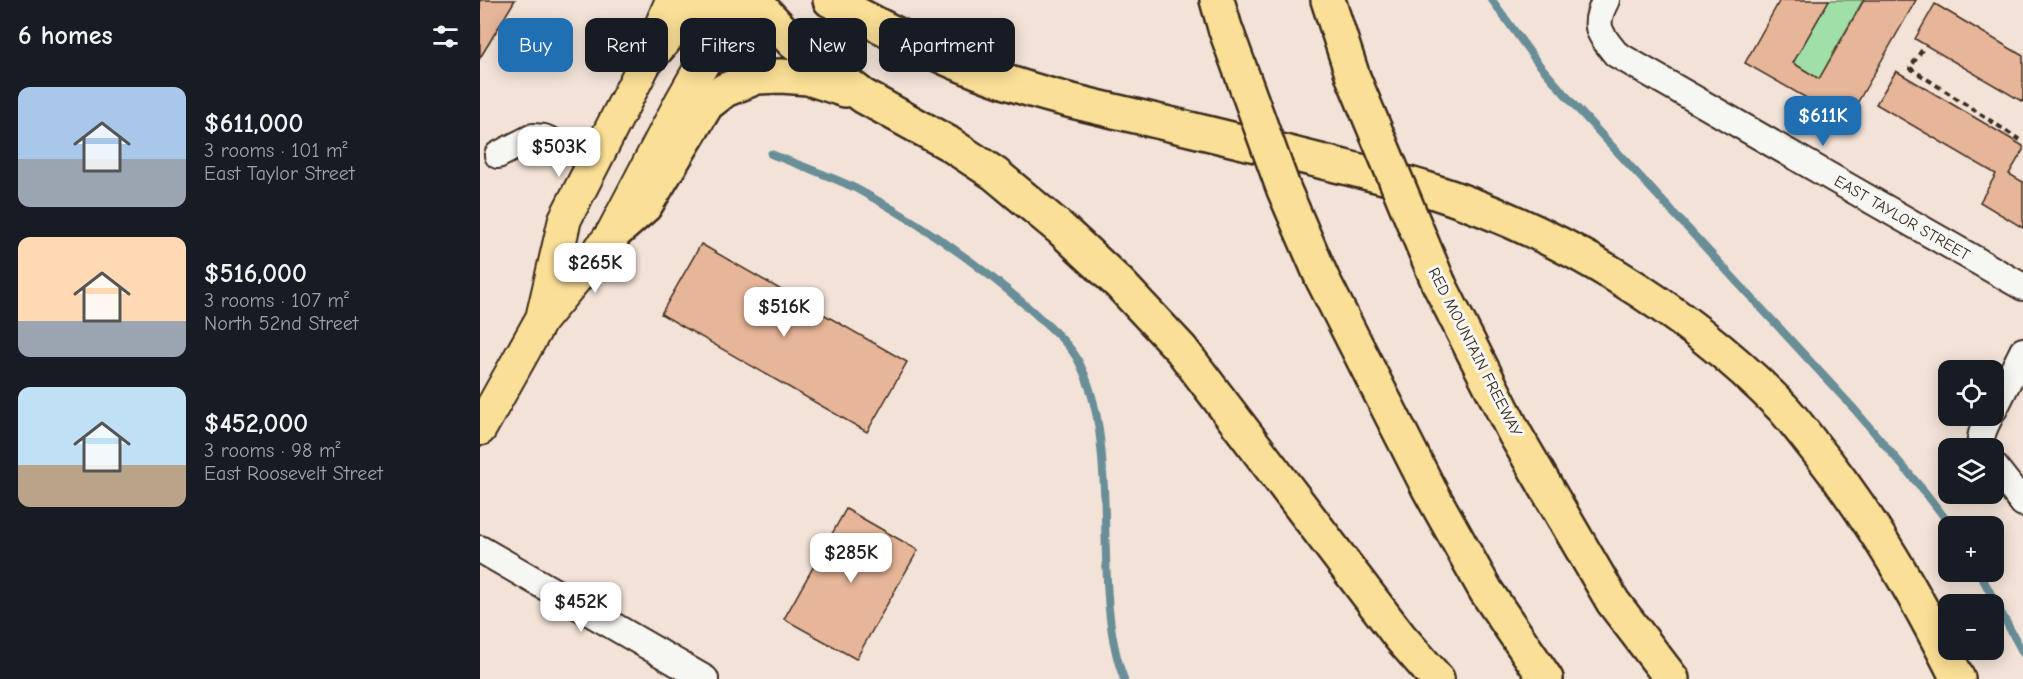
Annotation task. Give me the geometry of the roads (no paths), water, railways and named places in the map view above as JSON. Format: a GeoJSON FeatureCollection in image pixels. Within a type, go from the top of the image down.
{"type":"FeatureCollection","features":[{"type":"Feature","properties":{"kind":"highway"},"geometry":{"type":"LineString","coordinates":[[668,36],[686,15],[712,0]]}},
{"type":"Feature","properties":{"kind":"highway"},"geometry":{"type":"LineString","coordinates":[[756,0],[794,42],[863,96],[948,143],[995,174],[1061,229],[1120,284],[1181,349],[1400,637],[1437,679]]}},
{"type":"Feature","properties":{"kind":"highway"},"geometry":{"type":"LineString","coordinates":[[830,0],[879,26]]}},
{"type":"Feature","properties":{"kind":"highway"},"geometry":{"type":"LineString","coordinates":[[854,0],[879,23]]}},
{"type":"Feature","properties":{"kind":"highway","name":"RED MOUNTAIN FREEWAY"},"geometry":{"type":"LineString","coordinates":[[1328,0],[1353,77],[1439,284],[1515,434],[1607,592],[1672,679]]}},
{"type":"Feature","properties":{"kind":"highway"},"geometry":{"type":"LineString","coordinates":[[1221,14],[1284,190],[1322,278],[1429,489],[1486,591],[1546,679]]}},
{"type":"Feature","properties":{"kind":"highway"},"geometry":{"type":"LineString","coordinates":[[978,72],[1070,101],[1226,137],[1433,192],[1515,222],[1606,270],[1665,309],[1728,357],[1784,409],[1835,472],[1874,528],[1934,631],[1958,679]]}},
{"type":"Feature","properties":{"kind":"highway"},"geometry":{"type":"LineString","coordinates":[[611,236],[645,206],[707,104],[724,90],[758,77],[781,76],[808,78],[863,96]]}},
{"type":"Feature","properties":{"kind":"main road"},"geometry":{"type":"LineString","coordinates":[[664,18],[672,0]]}},
{"type":"Feature","properties":{"kind":"main road"},"geometry":{"type":"LineString","coordinates":[[480,429],[541,320],[611,236],[681,102],[739,0]]}},
{"type":"Feature","properties":{"kind":"main road"},"geometry":{"type":"LineString","coordinates":[[541,320],[565,219],[640,72]]}},
{"type":"Feature","properties":{"kind":"street","name":"EAST TAYLOR STREET"},"geometry":{"type":"LineString","coordinates":[[1606,0],[1599,14],[1600,34],[1616,54],[2023,287]]}},
{"type":"Feature","properties":{"kind":"street"},"geometry":{"type":"LineString","coordinates":[[498,154],[533,136],[544,138],[595,160]]}},
{"type":"Feature","properties":{"kind":"street"},"geometry":{"type":"LineString","coordinates":[[2004,389],[2023,351]]}},
{"type":"Feature","properties":{"kind":"street"},"geometry":{"type":"LineString","coordinates":[[2004,479],[2023,503]]}},
{"type":"Feature","properties":{"kind":"street"},"geometry":{"type":"LineString","coordinates":[[480,549],[705,679]]}},
{"type":"Feature","properties":{"kind":"waterway"},"geometry":{"type":"LineString","coordinates":[[1492,0],[1537,62],[1576,107],[1855,410],[1943,516]]}},
{"type":"Feature","properties":{"kind":"waterway"},"geometry":{"type":"LineString","coordinates":[[771,154],[855,188],[924,228],[1010,292],[1057,334],[1075,355],[1090,388],[1099,430],[1109,605],[1117,656],[1124,679]]}},
{"type":"Feature","properties":{"kind":"waterway"},"geometry":{"type":"LineString","coordinates":[[1984,582],[2023,653]]}}]}
